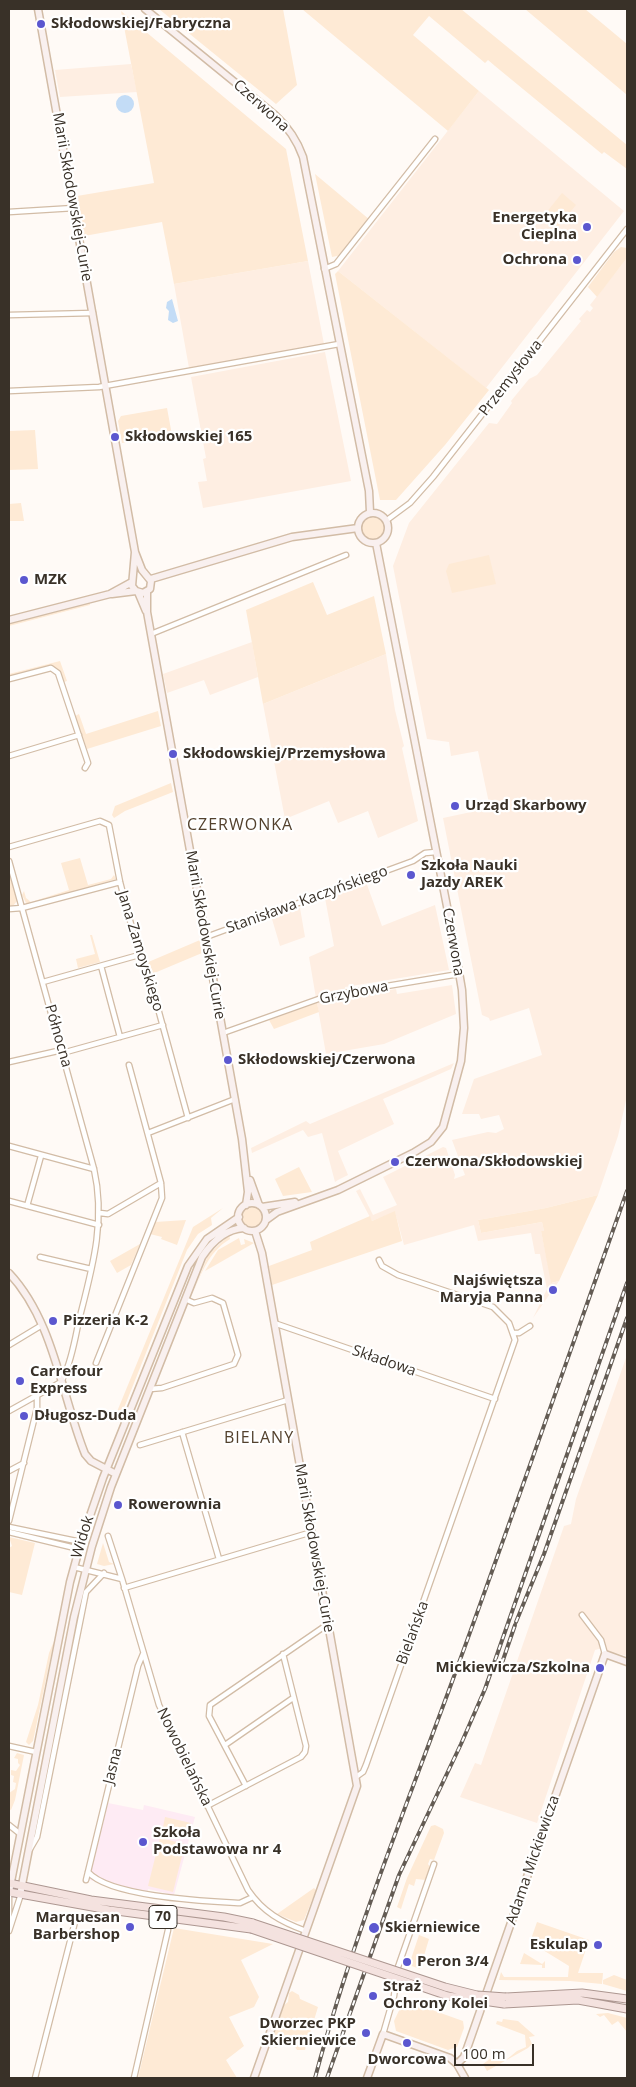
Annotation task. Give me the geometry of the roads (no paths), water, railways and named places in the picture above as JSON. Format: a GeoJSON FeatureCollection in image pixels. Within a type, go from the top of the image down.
{"type":"FeatureCollection","features":[{"type":"Feature","properties":{"kind":"main road","name":"70"},"geometry":{"type":"LineString","coordinates":[[9,1883],[91,1900],[224,1917],[448,1996],[505,2001],[594,1994],[627,2000]]}},
{"type":"Feature","properties":{"kind":"main road","name":"70"},"geometry":{"type":"LineString","coordinates":[[9,1892],[109,1910],[252,1926]]}},
{"type":"Feature","properties":{"kind":"main road","name":"70"},"geometry":{"type":"LineString","coordinates":[[565,1997],[627,2009]]}},
{"type":"Feature","properties":{"kind":"street","name":"Marii Skłodowskiej-Curie"},"geometry":{"type":"LineString","coordinates":[[38,9],[135,552],[133,579]]}},
{"type":"Feature","properties":{"kind":"street","name":"Czerwona"},"geometry":{"type":"LineString","coordinates":[[145,9],[275,115],[290,131],[302,157],[369,491],[370,512]]}},
{"type":"Feature","properties":{"kind":"street"},"geometry":{"type":"LineString","coordinates":[[324,269],[336,264],[435,139]]}},
{"type":"Feature","properties":{"kind":"street"},"geometry":{"type":"LineString","coordinates":[[9,212],[74,208]]}},
{"type":"Feature","properties":{"kind":"street","name":"Przemysłowa"},"geometry":{"type":"LineString","coordinates":[[387,520],[410,502],[433,477],[627,229]]}},
{"type":"Feature","properties":{"kind":"street"},"geometry":{"type":"LineString","coordinates":[[9,315],[93,312]]}},
{"type":"Feature","properties":{"kind":"street"},"geometry":{"type":"LineString","coordinates":[[9,391],[106,386],[339,344]]}},
{"type":"Feature","properties":{"kind":"street"},"geometry":{"type":"LineString","coordinates":[[370,512],[378,513],[387,520],[387,535],[376,543],[364,540],[358,528],[360,519],[370,512]]}},
{"type":"Feature","properties":{"kind":"street"},"geometry":{"type":"LineString","coordinates":[[151,579],[292,537],[358,528]]}},
{"type":"Feature","properties":{"kind":"street","name":"Czerwona"},"geometry":{"type":"LineString","coordinates":[[266,1220],[277,1212],[338,1190],[413,1153],[431,1142],[443,1127],[454,1096],[462,1054],[464,1019],[459,974],[376,543]]}},
{"type":"Feature","properties":{"kind":"street","name":"Marii Skłodowskiej-Curie"},"geometry":{"type":"LineString","coordinates":[[135,552],[145,574]]}},
{"type":"Feature","properties":{"kind":"street"},"geometry":{"type":"LineString","coordinates":[[151,634],[346,555]]}},
{"type":"Feature","properties":{"kind":"street"},"geometry":{"type":"LineString","coordinates":[[110,594],[139,573],[145,574],[151,579]]}},
{"type":"Feature","properties":{"kind":"street"},"geometry":{"type":"LineString","coordinates":[[133,579],[137,591]]}},
{"type":"Feature","properties":{"kind":"street"},"geometry":{"type":"LineString","coordinates":[[9,620],[110,594],[147,591],[151,586],[151,579]]}},
{"type":"Feature","properties":{"kind":"street","name":"Marii Skłodowskiej-Curie"},"geometry":{"type":"LineString","coordinates":[[137,591],[147,612]]}},
{"type":"Feature","properties":{"kind":"street","name":"Marii Skłodowskiej-Curie"},"geometry":{"type":"LineString","coordinates":[[147,591],[147,612],[235,1099],[246,1169],[248,1192],[246,1205]]}},
{"type":"Feature","properties":{"kind":"street"},"geometry":{"type":"LineString","coordinates":[[9,679],[51,668],[58,673],[88,763],[85,768]]}},
{"type":"Feature","properties":{"kind":"street"},"geometry":{"type":"LineString","coordinates":[[9,756],[79,735]]}},
{"type":"Feature","properties":{"kind":"street","name":"Jana Zamoyskiego"},"geometry":{"type":"LineString","coordinates":[[9,847],[100,820],[109,825],[120,882],[139,955],[151,983],[188,1118]]}},
{"type":"Feature","properties":{"kind":"street","name":"Stanisława Kaczyńskiego"},"geometry":{"type":"LineString","coordinates":[[206,937],[301,903],[413,860],[425,853],[436,852]]}},
{"type":"Feature","properties":{"kind":"street","name":"Północna"},"geometry":{"type":"LineString","coordinates":[[9,861],[100,1194],[99,1225],[92,1269],[67,1370],[61,1382]]}},
{"type":"Feature","properties":{"kind":"street"},"geometry":{"type":"LineString","coordinates":[[9,909],[22,908],[120,882]]}},
{"type":"Feature","properties":{"kind":"street"},"geometry":{"type":"LineString","coordinates":[[42,982],[139,955]]}},
{"type":"Feature","properties":{"kind":"street"},"geometry":{"type":"LineString","coordinates":[[101,966],[120,1037]]}},
{"type":"Feature","properties":{"kind":"street","name":"Grzybowa"},"geometry":{"type":"LineString","coordinates":[[223,1033],[327,996],[459,974]]}},
{"type":"Feature","properties":{"kind":"street"},"geometry":{"type":"LineString","coordinates":[[9,1062],[62,1050],[66,1052],[163,1025]]}},
{"type":"Feature","properties":{"kind":"street"},"geometry":{"type":"LineString","coordinates":[[96,1363],[162,1198],[161,1183],[129,1066]]}},
{"type":"Feature","properties":{"kind":"street"},"geometry":{"type":"LineString","coordinates":[[148,1133],[235,1099]]}},
{"type":"Feature","properties":{"kind":"street"},"geometry":{"type":"LineString","coordinates":[[9,1146],[40,1156],[94,1169]]}},
{"type":"Feature","properties":{"kind":"street"},"geometry":{"type":"LineString","coordinates":[[27,1206],[40,1156]]}},
{"type":"Feature","properties":{"kind":"street","name":"Marii Skłodowskiej-Curie"},"geometry":{"type":"LineString","coordinates":[[246,1169],[260,1206]]}},
{"type":"Feature","properties":{"kind":"street"},"geometry":{"type":"LineString","coordinates":[[100,1213],[108,1214],[161,1183]]}},
{"type":"Feature","properties":{"kind":"street","name":"Czerwona"},"geometry":{"type":"LineString","coordinates":[[260,1206],[306,1201]]}},
{"type":"Feature","properties":{"kind":"street"},"geometry":{"type":"LineString","coordinates":[[9,1202],[99,1225]]}},
{"type":"Feature","properties":{"kind":"street"},"geometry":{"type":"LineString","coordinates":[[246,1205],[260,1206],[266,1220],[262,1227],[255,1231],[244,1228],[238,1217],[241,1210],[246,1205]]}},
{"type":"Feature","properties":{"kind":"street","name":"Widok"},"geometry":{"type":"LineString","coordinates":[[238,1217],[207,1239],[188,1266],[107,1470],[81,1542],[74,1567],[9,1883],[9,1931],[21,1894],[27,1852],[72,1626],[100,1518],[198,1265],[206,1250],[226,1232],[244,1228]]}},
{"type":"Feature","properties":{"kind":"street","name":"Marii Skłodowskiej-Curie"},"geometry":{"type":"LineString","coordinates":[[255,1231],[262,1253],[273,1323],[356,1777]]}},
{"type":"Feature","properties":{"kind":"street"},"geometry":{"type":"LineString","coordinates":[[40,1257],[92,1269]]}},
{"type":"Feature","properties":{"kind":"street"},"geometry":{"type":"LineString","coordinates":[[379,1260],[382,1266],[398,1275],[493,1307],[501,1312],[514,1333],[519,1333],[530,1326]]}},
{"type":"Feature","properties":{"kind":"street"},"geometry":{"type":"LineString","coordinates":[[9,1273],[26,1295],[42,1325],[85,1454],[91,1461],[116,1474]]}},
{"type":"Feature","properties":{"kind":"street"},"geometry":{"type":"LineString","coordinates":[[150,1389],[162,1388],[234,1364],[238,1360],[223,1303],[212,1298],[194,1303],[185,1299]]}},
{"type":"Feature","properties":{"kind":"street","name":"Składowa"},"geometry":{"type":"LineString","coordinates":[[273,1323],[495,1399]]}},
{"type":"Feature","properties":{"kind":"street"},"geometry":{"type":"LineString","coordinates":[[9,1345],[42,1325]]}},
{"type":"Feature","properties":{"kind":"street","name":"Bielańska"},"geometry":{"type":"LineString","coordinates":[[254,2078],[356,1793],[356,1777],[361,1774],[366,1765],[495,1399],[515,1340],[514,1333]]}},
{"type":"Feature","properties":{"kind":"street"},"geometry":{"type":"LineString","coordinates":[[10,1408],[61,1382]]}},
{"type":"Feature","properties":{"kind":"street"},"geometry":{"type":"LineString","coordinates":[[9,1521],[37,1408],[37,1395]]}},
{"type":"Feature","properties":{"kind":"street"},"geometry":{"type":"LineString","coordinates":[[140,1445],[288,1400]]}},
{"type":"Feature","properties":{"kind":"street"},"geometry":{"type":"LineString","coordinates":[[182,1432],[219,1560]]}},
{"type":"Feature","properties":{"kind":"street"},"geometry":{"type":"LineString","coordinates":[[9,1471],[24,1463]]}},
{"type":"Feature","properties":{"kind":"street"},"geometry":{"type":"LineString","coordinates":[[9,1527],[81,1542]]}},
{"type":"Feature","properties":{"kind":"street"},"geometry":{"type":"LineString","coordinates":[[9,1532],[79,1549]]}},
{"type":"Feature","properties":{"kind":"street"},"geometry":{"type":"LineString","coordinates":[[124,1588],[312,1532]]}},
{"type":"Feature","properties":{"kind":"street","name":"Nowobielańska"},"geometry":{"type":"LineString","coordinates":[[108,1536],[159,1705],[253,1897],[274,1917],[306,1930]]}},
{"type":"Feature","properties":{"kind":"street"},"geometry":{"type":"LineString","coordinates":[[74,1567],[122,1579]]}},
{"type":"Feature","properties":{"kind":"street","name":"Widok"},"geometry":{"type":"LineString","coordinates":[[27,1852],[37,1837],[86,1592],[104,1574]]}},
{"type":"Feature","properties":{"kind":"street"},"geometry":{"type":"LineString","coordinates":[[582,1615],[601,1640],[605,1654],[627,1662]]}},
{"type":"Feature","properties":{"kind":"street"},"geometry":{"type":"LineString","coordinates":[[246,1786],[209,1716],[210,1704],[328,1624]]}},
{"type":"Feature","properties":{"kind":"street","name":"Jasna"},"geometry":{"type":"LineString","coordinates":[[86,1880],[138,1666],[144,1654]]}},
{"type":"Feature","properties":{"kind":"street"},"geometry":{"type":"LineString","coordinates":[[208,1806],[301,1757],[305,1752],[282,1654]]}},
{"type":"Feature","properties":{"kind":"street","name":"Adama Mickiewicza"},"geometry":{"type":"LineString","coordinates":[[457,2064],[464,2057],[605,1654]]}},
{"type":"Feature","properties":{"kind":"street"},"geometry":{"type":"LineString","coordinates":[[225,1745],[293,1698]]}},
{"type":"Feature","properties":{"kind":"street"},"geometry":{"type":"LineString","coordinates":[[9,1746],[36,1752]]}},
{"type":"Feature","properties":{"kind":"street"},"geometry":{"type":"LineString","coordinates":[[9,1825],[20,1833]]}},
{"type":"Feature","properties":{"kind":"street"},"geometry":{"type":"LineString","coordinates":[[367,2078],[394,1996],[398,1967],[434,1864]]}},
{"type":"Feature","properties":{"kind":"street"},"geometry":{"type":"LineString","coordinates":[[88,1872],[105,1884],[136,1892],[240,1903],[253,1897]]}},
{"type":"Feature","properties":{"kind":"street"},"geometry":{"type":"LineString","coordinates":[[36,2078],[76,1918]]}},
{"type":"Feature","properties":{"kind":"street"},"geometry":{"type":"LineString","coordinates":[[134,2078],[168,1930]]}},
{"type":"Feature","properties":{"kind":"street"},"geometry":{"type":"LineString","coordinates":[[383,2034],[450,2058],[457,2064],[465,2078]]}},
{"type":"Feature","properties":{"kind":"water"},"geometry":{"type":"Polygon","coordinates":[[[125,95],[131,98],[134,104],[131,110],[125,113],[119,110],[116,104],[119,98],[125,95]]]}},
{"type":"Feature","properties":{"kind":"water"},"geometry":{"type":"Polygon","coordinates":[[[172,299],[178,321],[173,323],[168,320],[169,311],[166,308],[167,302],[172,299]]]}},
{"type":"Feature","properties":{"kind":"railway"},"geometry":{"type":"LineString","coordinates":[[315,2078],[344,1979],[361,1930],[494,1565],[627,1191]]}},
{"type":"Feature","properties":{"kind":"railway"},"geometry":{"type":"LineString","coordinates":[[327,2078],[399,1875],[485,1689],[627,1283]]}},
{"type":"Feature","properties":{"kind":"railway"},"geometry":{"type":"LineString","coordinates":[[516,1622],[544,1554],[627,1318]]}},
{"type":"Feature","properties":{"kind":"railway"},"geometry":{"type":"LineString","coordinates":[[502,1663],[515,1625]]}},
{"type":"Feature","properties":{"kind":"place","name":"Skłodowskiej/Fabryczna"},"geometry":{"type":"Point","coordinates":[41,24]}},
{"type":"Feature","properties":{"kind":"place","name":"Energetyka Cieplna"},"geometry":{"type":"Point","coordinates":[587,227]}},
{"type":"Feature","properties":{"kind":"place","name":"Ochrona"},"geometry":{"type":"Point","coordinates":[577,260]}},
{"type":"Feature","properties":{"kind":"place","name":"Skłodowskiej 165"},"geometry":{"type":"Point","coordinates":[115,437]}},
{"type":"Feature","properties":{"kind":"place","name":"MZK"},"geometry":{"type":"Point","coordinates":[24,580]}},
{"type":"Feature","properties":{"kind":"place","name":"Skłodowskiej/Przemysłowa"},"geometry":{"type":"Point","coordinates":[173,754]}},
{"type":"Feature","properties":{"kind":"place","name":"Urząd Skarbowy"},"geometry":{"type":"Point","coordinates":[455,806]}},
{"type":"Feature","properties":{"kind":"place","name":"Szkoła Nauki Jazdy AREK"},"geometry":{"type":"Point","coordinates":[411,875]}},
{"type":"Feature","properties":{"kind":"place","name":"Skłodowskiej/Czerwona"},"geometry":{"type":"Point","coordinates":[228,1060]}},
{"type":"Feature","properties":{"kind":"place","name":"Czerwona/Skłodowskiej"},"geometry":{"type":"Point","coordinates":[395,1162]}},
{"type":"Feature","properties":{"kind":"place","name":"Najświętsza Maryja Panna"},"geometry":{"type":"Point","coordinates":[553,1290]}},
{"type":"Feature","properties":{"kind":"place","name":"Pizzeria K-2"},"geometry":{"type":"Point","coordinates":[53,1321]}},
{"type":"Feature","properties":{"kind":"place","name":"Carrefour Express"},"geometry":{"type":"Point","coordinates":[20,1381]}},
{"type":"Feature","properties":{"kind":"place","name":"Długosz-Duda"},"geometry":{"type":"Point","coordinates":[24,1416]}},
{"type":"Feature","properties":{"kind":"place","name":"Rowerownia"},"geometry":{"type":"Point","coordinates":[118,1505]}},
{"type":"Feature","properties":{"kind":"place","name":"Mickiewicza/Szkolna"},"geometry":{"type":"Point","coordinates":[600,1668]}},
{"type":"Feature","properties":{"kind":"place","name":"Szkoła Podstawowa nr 4"},"geometry":{"type":"Point","coordinates":[143,1842]}},
{"type":"Feature","properties":{"kind":"place","name":"Marquesan Barbershop"},"geometry":{"type":"Point","coordinates":[130,1927]}},
{"type":"Feature","properties":{"kind":"place","name":"Skierniewice"},"geometry":{"type":"Point","coordinates":[374,1928]}},
{"type":"Feature","properties":{"kind":"place","name":"Eskulap"},"geometry":{"type":"Point","coordinates":[598,1945]}},
{"type":"Feature","properties":{"kind":"place","name":"Peron 3/4"},"geometry":{"type":"Point","coordinates":[407,1962]}},
{"type":"Feature","properties":{"kind":"place","name":"Straż Ochrony Kolei"},"geometry":{"type":"Point","coordinates":[373,1996]}},
{"type":"Feature","properties":{"kind":"place","name":"Dworzec PKP Skierniewice"},"geometry":{"type":"Point","coordinates":[366,2033]}},
{"type":"Feature","properties":{"kind":"place","name":"Dworcowa"},"geometry":{"type":"Point","coordinates":[407,2043]}},
{"type":"Feature","properties":{"kind":"district","name":"CZERWONKA"},"geometry":{"type":"Point","coordinates":[240,825]}},
{"type":"Feature","properties":{"kind":"district","name":"BIELANY"},"geometry":{"type":"Point","coordinates":[259,1438]}}]}
